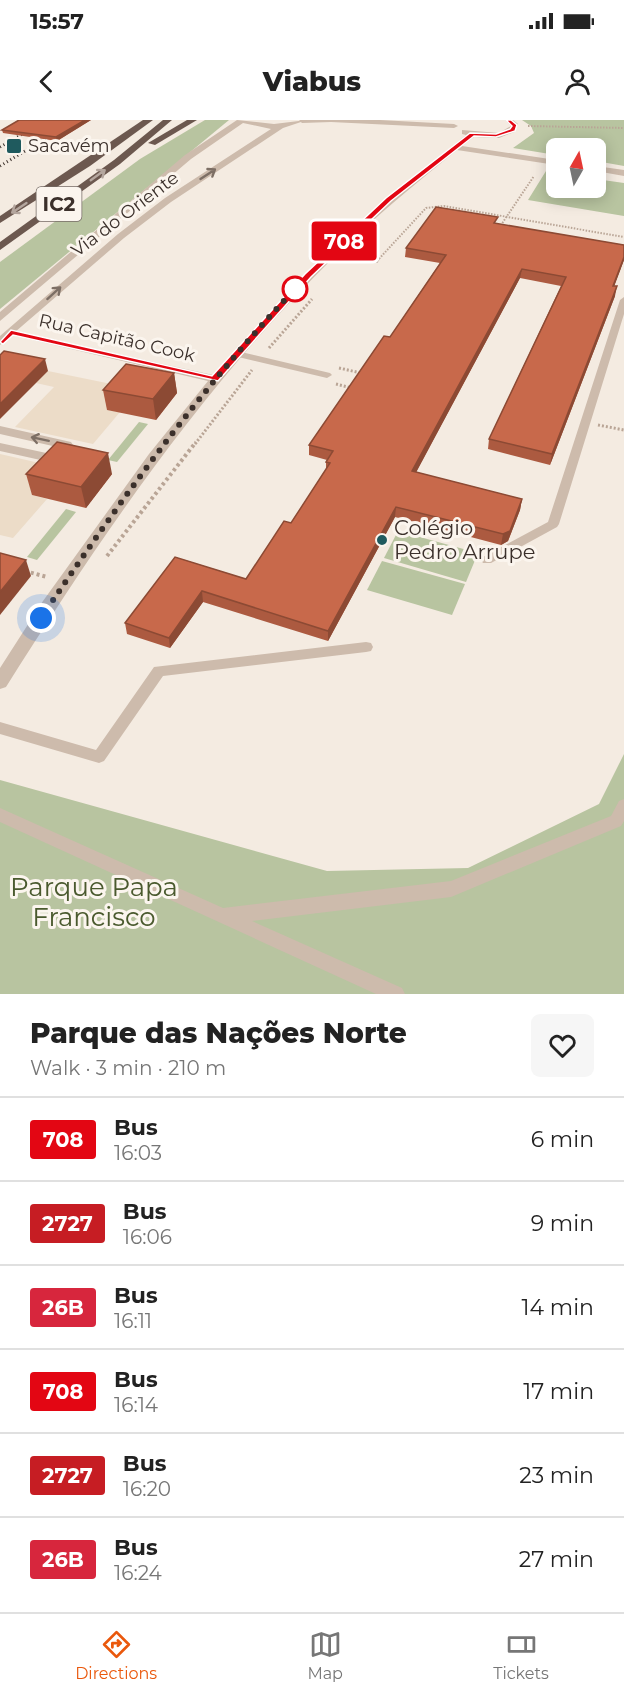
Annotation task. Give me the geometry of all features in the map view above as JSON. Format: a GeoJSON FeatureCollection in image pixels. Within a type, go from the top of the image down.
{"type":"FeatureCollection","features":[{"type":"Feature","properties":{"kind":"highway","name":"IC2"},"geometry":{"type":"LineString","coordinates":[[0,220],[87,164],[148,120]]}},
{"type":"Feature","properties":{"kind":"highway","name":"IC2"},"geometry":{"type":"LineString","coordinates":[[0,247],[117,162],[168,120]]}},
{"type":"Feature","properties":{"kind":"highway"},"geometry":{"type":"LineString","coordinates":[[117,162],[194,120]]}},
{"type":"Feature","properties":{"kind":"highway"},"geometry":{"type":"LineString","coordinates":[[37,195],[123,125]]}},
{"type":"Feature","properties":{"kind":"street"},"geometry":{"type":"LineString","coordinates":[[243,120],[258,125],[281,126],[303,120],[328,120]]}},
{"type":"Feature","properties":{"kind":"street","name":"Via do Oriente"},"geometry":{"type":"LineString","coordinates":[[0,318],[188,157],[243,120]]}},
{"type":"Feature","properties":{"kind":"street"},"geometry":{"type":"LineString","coordinates":[[333,120],[455,122]]}},
{"type":"Feature","properties":{"kind":"street"},"geometry":{"type":"LineString","coordinates":[[423,120],[455,122],[472,134],[507,134],[512,123]]}},
{"type":"Feature","properties":{"kind":"street","name":"Via do Oriente"},"geometry":{"type":"LineString","coordinates":[[0,342],[5,335],[121,236],[168,200],[281,126]]}},
{"type":"Feature","properties":{"kind":"street"},"geometry":{"type":"LineString","coordinates":[[0,682],[65,582],[138,477],[214,379],[323,261],[388,199],[472,134]]}},
{"type":"Feature","properties":{"kind":"street"},"geometry":{"type":"LineString","coordinates":[[455,147],[546,161]]}},
{"type":"Feature","properties":{"kind":"street"},"geometry":{"type":"LineString","coordinates":[[606,170],[624,173]]}},
{"type":"Feature","properties":{"kind":"street"},"geometry":{"type":"LineString","coordinates":[[5,335],[14,306]]}},
{"type":"Feature","properties":{"kind":"street","name":"Rua Capitão Cook"},"geometry":{"type":"LineString","coordinates":[[5,335],[214,379]]}},
{"type":"Feature","properties":{"kind":"street"},"geometry":{"type":"LineString","coordinates":[[0,430],[66,445],[54,459],[0,447]]}},
{"type":"Feature","properties":{"kind":"lane"},"geometry":{"type":"LineString","coordinates":[[487,560],[553,524],[624,300]]}},
{"type":"Feature","properties":{"kind":"lane"},"geometry":{"type":"LineString","coordinates":[[237,354],[327,375]]}},
{"type":"Feature","properties":{"kind":"lane"},"geometry":{"type":"LineString","coordinates":[[0,728],[99,757],[159,671],[366,647]]}},
{"type":"Feature","properties":{"kind":"lane"},"geometry":{"type":"LineString","coordinates":[[223,916],[451,889],[616,821],[624,806]]}},
{"type":"Feature","properties":{"kind":"lane"},"geometry":{"type":"LineString","coordinates":[[0,815],[396,994]]}},
{"type":"Feature","properties":{"kind":"path"},"geometry":{"type":"LineString","coordinates":[[512,123],[624,128]]}},
{"type":"Feature","properties":{"kind":"path"},"geometry":{"type":"LineString","coordinates":[[495,235],[534,176]]}},
{"type":"Feature","properties":{"kind":"path"},"geometry":{"type":"LineString","coordinates":[[376,262],[426,208],[444,206],[624,237]]}},
{"type":"Feature","properties":{"kind":"path"},"geometry":{"type":"LineString","coordinates":[[103,561],[260,359],[314,296]]}},
{"type":"Feature","properties":{"kind":"path"},"geometry":{"type":"LineString","coordinates":[[333,366],[367,374]]}},
{"type":"Feature","properties":{"kind":"path"},"geometry":{"type":"LineString","coordinates":[[334,384],[357,389]]}},
{"type":"Feature","properties":{"kind":"path"},"geometry":{"type":"LineString","coordinates":[[585,422],[624,430]]}},
{"type":"Feature","properties":{"kind":"path"},"geometry":{"type":"LineString","coordinates":[[22,570],[65,582]]}},
{"type":"Feature","properties":{"kind":"green space"},"geometry":{"type":"Polygon","coordinates":[[[205,120],[229,120],[0,309],[0,262],[140,159],[205,120]]]}},
{"type":"Feature","properties":{"kind":"green space"},"geometry":{"type":"Polygon","coordinates":[[[522,120],[624,120],[624,166],[606,163],[606,138],[546,138],[546,153],[513,148],[534,133],[531,126],[522,120]]]}},
{"type":"Feature","properties":{"kind":"green space"},"geometry":{"type":"Polygon","coordinates":[[[546,171],[546,198],[606,198],[606,180],[624,183],[624,216],[528,200],[546,171]]]}},
{"type":"Feature","properties":{"kind":"green space"},"geometry":{"type":"Polygon","coordinates":[[[139,422],[148,424],[117,462],[108,460],[139,422]]]}},
{"type":"Feature","properties":{"kind":"green space"},"geometry":{"type":"Polygon","coordinates":[[[66,509],[76,512],[37,560],[27,557],[66,509]]]}},
{"type":"Feature","properties":{"kind":"green space"},"geometry":{"type":"Polygon","coordinates":[[[398,531],[478,553],[466,582],[384,558],[398,531]]]}},
{"type":"Feature","properties":{"kind":"green space"},"geometry":{"type":"Polygon","coordinates":[[[382,561],[465,584],[452,615],[367,590],[382,561]]]}},
{"type":"Feature","properties":{"kind":"green space","name":"Parque Papa Francisco"},"geometry":{"type":"Polygon","coordinates":[[[624,754],[624,994],[0,994],[0,780],[327,871],[468,868],[599,804],[624,754]]]}},
{"type":"Feature","properties":{"kind":"shaded area"},"geometry":{"type":"Polygon","coordinates":[[[48,371],[126,387],[107,410],[120,412],[93,444],[15,427],[54,387],[36,383],[48,371]]]}},
{"type":"Feature","properties":{"kind":"shaded area"},"geometry":{"type":"Polygon","coordinates":[[[0,454],[57,467],[32,495],[47,499],[13,538],[0,535],[0,454]]]}},
{"type":"Feature","properties":{"kind":"building"},"geometry":{"type":"Polygon","coordinates":[[[19,120],[85,120],[56,137],[2,130],[19,120]]]}},
{"type":"Feature","properties":{"kind":"building"},"geometry":{"type":"Polygon","coordinates":[[[436,207],[498,217],[494,223],[624,245],[624,257],[613,286],[617,286],[552,454],[489,439],[566,277],[522,269],[412,471],[522,499],[510,531],[503,534],[396,507],[328,631],[202,591],[169,638],[125,623],[175,557],[246,579],[284,521],[291,523],[330,463],[326,462],[333,451],[309,445],[384,336],[390,337],[446,255],[406,248],[436,207]]]}},
{"type":"Feature","properties":{"kind":"building"},"geometry":{"type":"Polygon","coordinates":[[[4,351],[45,359],[0,404],[0,355],[4,351]]]}},
{"type":"Feature","properties":{"kind":"building"},"geometry":{"type":"Polygon","coordinates":[[[126,364],[174,373],[153,399],[103,390],[126,364]]]}},
{"type":"Feature","properties":{"kind":"building"},"geometry":{"type":"Polygon","coordinates":[[[57,442],[108,453],[81,487],[26,474],[57,442]]]}},
{"type":"Feature","properties":{"kind":"building"},"geometry":{"type":"Polygon","coordinates":[[[0,553],[26,560],[0,592],[0,553]]]}},
{"type":"Feature","properties":{"kind":"railway"},"geometry":{"type":"LineString","coordinates":[[0,147],[47,120]]}},
{"type":"Feature","properties":{"kind":"railway"},"geometry":{"type":"LineString","coordinates":[[0,166],[77,120]]}},
{"type":"Feature","properties":{"kind":"bus line","name":"708"},"geometry":{"type":"LineString","coordinates":[[0,342],[11,332],[214,379],[308,275],[388,199],[472,134],[484,136],[507,134],[515,126],[509,120]]}},
{"type":"Feature","properties":{"kind":"place","name":"Sacavém"},"geometry":{"type":"Point","coordinates":[14,146]}},
{"type":"Feature","properties":{"kind":"place","name":"Colégio Pedro Arrupe"},"geometry":{"type":"Point","coordinates":[382,540]}},
{"type":"Feature","properties":{"kind":"route"},"geometry":{"type":"LineString","coordinates":[[41,618],[138,477],[214,379],[297,287],[295,289]]}}]}
